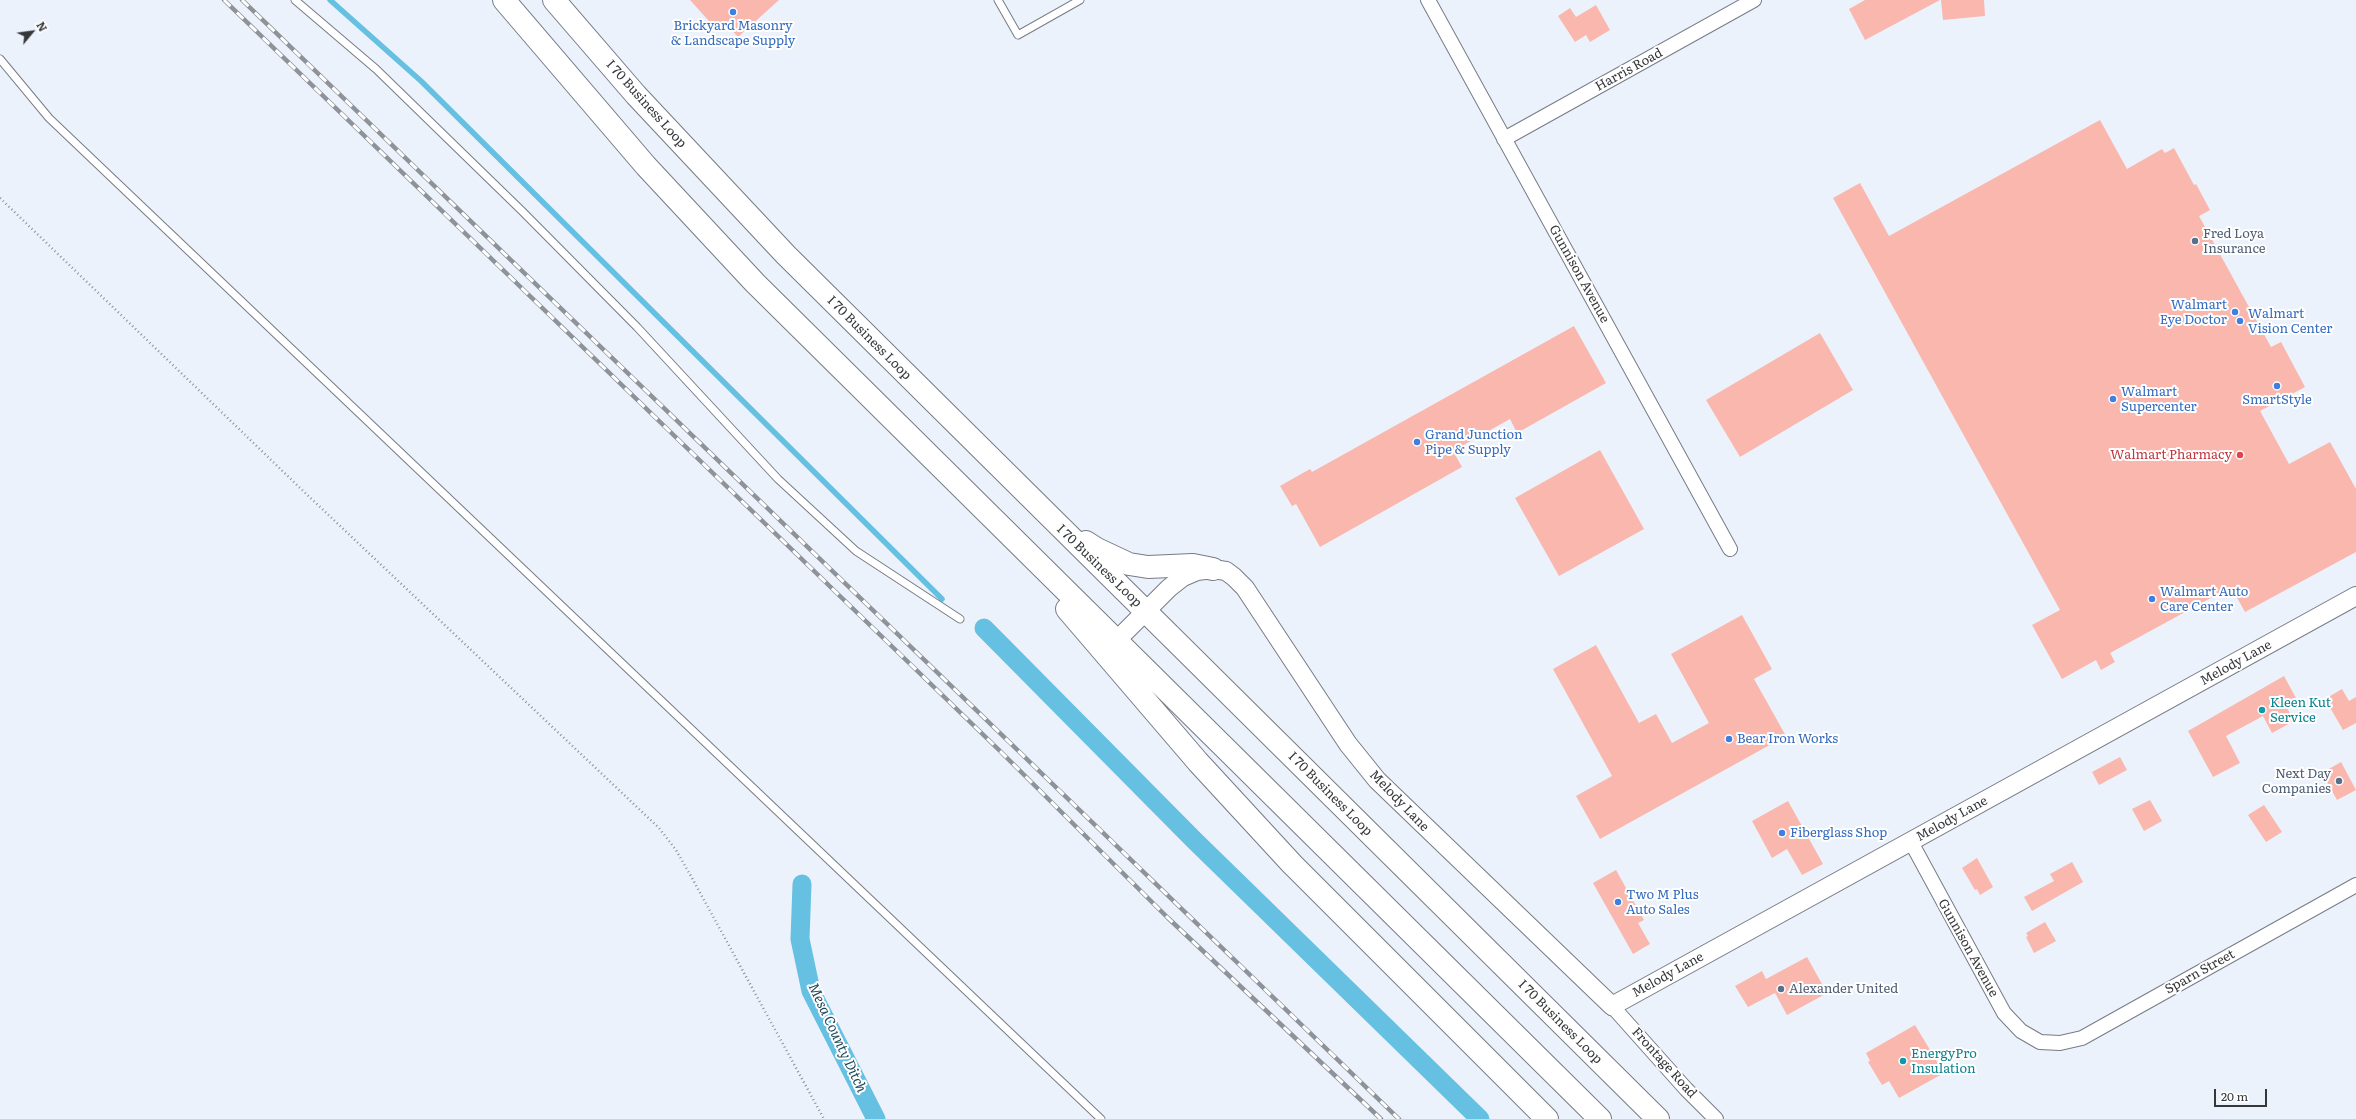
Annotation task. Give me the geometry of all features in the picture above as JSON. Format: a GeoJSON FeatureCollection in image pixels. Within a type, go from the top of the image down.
{"type":"FeatureCollection","features":[{"type":"Feature","properties":{"kind":"main road"},"geometry":{"type":"LineString","coordinates":[[504,0],[646,166],[755,283],[1600,1119]]}},
{"type":"Feature","properties":{"kind":"main road","name":"I 70 Business Loop"},"geometry":{"type":"LineString","coordinates":[[554,0],[636,95],[786,255],[1658,1119]]}},
{"type":"Feature","properties":{"kind":"main road"},"geometry":{"type":"LineString","coordinates":[[1043,510],[1097,549],[1129,564],[1148,567],[1194,565],[1212,568]]}},
{"type":"Feature","properties":{"kind":"main road"},"geometry":{"type":"LineString","coordinates":[[989,514],[1118,670],[1198,762],[1292,864],[1547,1119]]}},
{"type":"Feature","properties":{"kind":"street","name":"Gunnison Avenue"},"geometry":{"type":"LineString","coordinates":[[1428,0],[1730,549]]}},
{"type":"Feature","properties":{"kind":"street","name":"Harris Road"},"geometry":{"type":"LineString","coordinates":[[1504,139],[1754,0]]}},
{"type":"Feature","properties":{"kind":"street"},"geometry":{"type":"LineString","coordinates":[[1117,640],[1183,577],[1197,571],[1212,568]]}},
{"type":"Feature","properties":{"kind":"street","name":"Melody Lane"},"geometry":{"type":"LineString","coordinates":[[1212,568],[1226,572],[1245,588],[1348,744],[1376,780],[1612,1006],[2356,596]]}},
{"type":"Feature","properties":{"kind":"street","name":"Gunnison Avenue"},"geometry":{"type":"LineString","coordinates":[[1911,842],[2004,1013],[2021,1030],[2040,1042]]}},
{"type":"Feature","properties":{"kind":"street","name":"Sparn Street"},"geometry":{"type":"LineString","coordinates":[[2040,1042],[2060,1043],[2082,1038],[2356,886]]}},
{"type":"Feature","properties":{"kind":"street","name":"Frontage Road"},"geometry":{"type":"LineString","coordinates":[[1612,1006],[1686,1089],[1716,1119]]}},
{"type":"Feature","properties":{"kind":"lane"},"geometry":{"type":"LineString","coordinates":[[294,0],[376,69],[522,211],[637,327],[778,479],[856,551],[960,618]]}},
{"type":"Feature","properties":{"kind":"lane"},"geometry":{"type":"LineString","coordinates":[[998,0],[1018,35],[1080,0]]}},
{"type":"Feature","properties":{"kind":"lane"},"geometry":{"type":"LineString","coordinates":[[0,59],[49,118],[1100,1119]]}},
{"type":"Feature","properties":{"kind":"path"},"geometry":{"type":"LineString","coordinates":[[0,198],[298,486],[658,828],[676,850],[692,878],[824,1119]]}},
{"type":"Feature","properties":{"kind":"building","name":"Brickyard Masonry & Landscape Supply"},"geometry":{"type":"Polygon","coordinates":[[[690,0],[779,0],[738,37],[726,24],[718,31],[690,0]]]}},
{"type":"Feature","properties":{"kind":"building"},"geometry":{"type":"Polygon","coordinates":[[[1865,0],[1940,0],[1865,40],[1849,9],[1865,0]]]}},
{"type":"Feature","properties":{"kind":"building"},"geometry":{"type":"Polygon","coordinates":[[[1941,0],[1984,0],[1985,16],[1943,20],[1941,0]]]}},
{"type":"Feature","properties":{"kind":"building"},"geometry":{"type":"Polygon","coordinates":[[[1596,5],[1610,30],[1590,42],[1586,35],[1575,42],[1558,16],[1570,8],[1576,17],[1596,5]]]}},
{"type":"Feature","properties":{"kind":"building","name":"Walmart Supercenter"},"geometry":{"type":"Polygon","coordinates":[[[2100,120],[2127,169],[2162,149],[2165,153],[2174,148],[2194,185],[2196,184],[2210,210],[2199,216],[2271,347],[2281,342],[2305,387],[2260,411],[2289,464],[2330,442],[2356,489],[2356,552],[2245,612],[2231,587],[2110,653],[2115,662],[2101,670],[2096,660],[2062,679],[2032,625],[2060,610],[1833,198],[1860,183],[1889,236],[2100,120]]]}},
{"type":"Feature","properties":{"kind":"building","name":"Grand Junction Pipe & Supply"},"geometry":{"type":"Polygon","coordinates":[[[1574,326],[1606,383],[1517,433],[1510,419],[1453,451],[1462,467],[1320,547],[1296,504],[1292,506],[1280,486],[1310,469],[1312,472],[1574,326]]]}},
{"type":"Feature","properties":{"kind":"building"},"geometry":{"type":"Polygon","coordinates":[[[1820,333],[1853,390],[1740,457],[1706,400],[1820,333]]]}},
{"type":"Feature","properties":{"kind":"building"},"geometry":{"type":"Polygon","coordinates":[[[1600,450],[1644,529],[1559,576],[1515,498],[1600,450]]]}},
{"type":"Feature","properties":{"kind":"building","name":"Bear Iron Works"},"geometry":{"type":"Polygon","coordinates":[[[1742,615],[1772,669],[1754,679],[1786,736],[1600,839],[1576,796],[1612,776],[1553,669],[1596,645],[1639,723],[1656,714],[1672,743],[1709,723],[1671,654],[1742,615]]]}},
{"type":"Feature","properties":{"kind":"building"},"geometry":{"type":"Polygon","coordinates":[[[2284,676],[2296,698],[2285,704],[2294,721],[2272,733],[2263,716],[2226,736],[2240,763],[2213,777],[2188,731],[2284,676]]]}},
{"type":"Feature","properties":{"kind":"building"},"geometry":{"type":"Polygon","coordinates":[[[2342,689],[2349,701],[2356,697],[2356,723],[2343,730],[2325,699],[2342,689]]]}},
{"type":"Feature","properties":{"kind":"building"},"geometry":{"type":"Polygon","coordinates":[[[2120,757],[2127,770],[2099,785],[2092,772],[2120,757]]]}},
{"type":"Feature","properties":{"kind":"building","name":"Next Day Companies"},"geometry":{"type":"Polygon","coordinates":[[[2341,762],[2356,790],[2337,800],[2322,773],[2341,762]]]}},
{"type":"Feature","properties":{"kind":"building"},"geometry":{"type":"Polygon","coordinates":[[[2150,800],[2162,821],[2144,831],[2132,809],[2150,800]]]}},
{"type":"Feature","properties":{"kind":"building","name":"Fiberglass Shop"},"geometry":{"type":"Polygon","coordinates":[[[1788,801],[1823,864],[1802,875],[1787,849],[1772,858],[1752,821],[1788,801]]]}},
{"type":"Feature","properties":{"kind":"building"},"geometry":{"type":"Polygon","coordinates":[[[2264,805],[2282,832],[2266,842],[2248,815],[2264,805]]]}},
{"type":"Feature","properties":{"kind":"building"},"geometry":{"type":"Polygon","coordinates":[[[1977,858],[1993,887],[1980,895],[1977,889],[1975,890],[1962,868],[1977,858]]]}},
{"type":"Feature","properties":{"kind":"building"},"geometry":{"type":"Polygon","coordinates":[[[2072,862],[2083,882],[2032,911],[2024,897],[2054,881],[2050,874],[2072,862]]]}},
{"type":"Feature","properties":{"kind":"building","name":"Two M Plus Auto Sales"},"geometry":{"type":"Polygon","coordinates":[[[1616,870],[1644,920],[1638,923],[1650,944],[1633,954],[1593,883],[1616,870]]]}},
{"type":"Feature","properties":{"kind":"building"},"geometry":{"type":"Polygon","coordinates":[[[2045,922],[2056,941],[2034,953],[2026,937],[2028,936],[2026,933],[2045,922]]]}},
{"type":"Feature","properties":{"kind":"building","name":"Alexander United"},"geometry":{"type":"Polygon","coordinates":[[[1807,957],[1827,993],[1787,1015],[1775,993],[1748,1007],[1735,986],[1762,971],[1766,979],[1807,957]]]}},
{"type":"Feature","properties":{"kind":"building","name":"EnergyPro Insulation"},"geometry":{"type":"Polygon","coordinates":[[[1915,1025],[1944,1073],[1899,1098],[1889,1081],[1882,1085],[1868,1062],[1870,1061],[1866,1053],[1915,1025]]]}},
{"type":"Feature","properties":{"kind":"waterway"},"geometry":{"type":"LineString","coordinates":[[330,0],[421,81],[942,599]]}},
{"type":"Feature","properties":{"kind":"waterway"},"geometry":{"type":"LineString","coordinates":[[984,628],[1194,840],[1480,1119]]}},
{"type":"Feature","properties":{"kind":"waterway","name":"Mesa County Ditch"},"geometry":{"type":"LineString","coordinates":[[802,884],[800,939],[811,991],[876,1119]]}},
{"type":"Feature","properties":{"kind":"railway"},"geometry":{"type":"LineString","coordinates":[[224,0],[999,750],[1168,918],[1381,1119]]}},
{"type":"Feature","properties":{"kind":"railway"},"geometry":{"type":"LineString","coordinates":[[242,0],[1399,1119]]}},
{"type":"Feature","properties":{"kind":"place","name":"Brickyard Masonry & Landscape Supply"},"geometry":{"type":"Point","coordinates":[733,12]}},
{"type":"Feature","properties":{"kind":"place","name":"Fred Loya Insurance"},"geometry":{"type":"Point","coordinates":[2195,241]}},
{"type":"Feature","properties":{"kind":"place","name":"Walmart Eye Doctor"},"geometry":{"type":"Point","coordinates":[2235,312]}},
{"type":"Feature","properties":{"kind":"place","name":"Walmart Vision Center"},"geometry":{"type":"Point","coordinates":[2240,321]}},
{"type":"Feature","properties":{"kind":"place","name":"SmartStyle"},"geometry":{"type":"Point","coordinates":[2277,386]}},
{"type":"Feature","properties":{"kind":"place","name":"Walmart Supercenter"},"geometry":{"type":"Point","coordinates":[2113,399]}},
{"type":"Feature","properties":{"kind":"place","name":"Grand Junction Pipe & Supply"},"geometry":{"type":"Point","coordinates":[1417,442]}},
{"type":"Feature","properties":{"kind":"place","name":"Walmart Pharmacy"},"geometry":{"type":"Point","coordinates":[2240,455]}},
{"type":"Feature","properties":{"kind":"place","name":"Walmart Auto Care Center"},"geometry":{"type":"Point","coordinates":[2152,599]}},
{"type":"Feature","properties":{"kind":"place","name":"Kleen Kut Service"},"geometry":{"type":"Point","coordinates":[2262,710]}},
{"type":"Feature","properties":{"kind":"place","name":"Bear Iron Works"},"geometry":{"type":"Point","coordinates":[1729,739]}},
{"type":"Feature","properties":{"kind":"place","name":"Next Day Companies"},"geometry":{"type":"Point","coordinates":[2339,781]}},
{"type":"Feature","properties":{"kind":"place","name":"Fiberglass Shop"},"geometry":{"type":"Point","coordinates":[1782,833]}},
{"type":"Feature","properties":{"kind":"place","name":"Two M Plus Auto Sales"},"geometry":{"type":"Point","coordinates":[1618,902]}},
{"type":"Feature","properties":{"kind":"place","name":"Alexander United"},"geometry":{"type":"Point","coordinates":[1781,989]}},
{"type":"Feature","properties":{"kind":"place","name":"EnergyPro Insulation"},"geometry":{"type":"Point","coordinates":[1903,1061]}}]}
